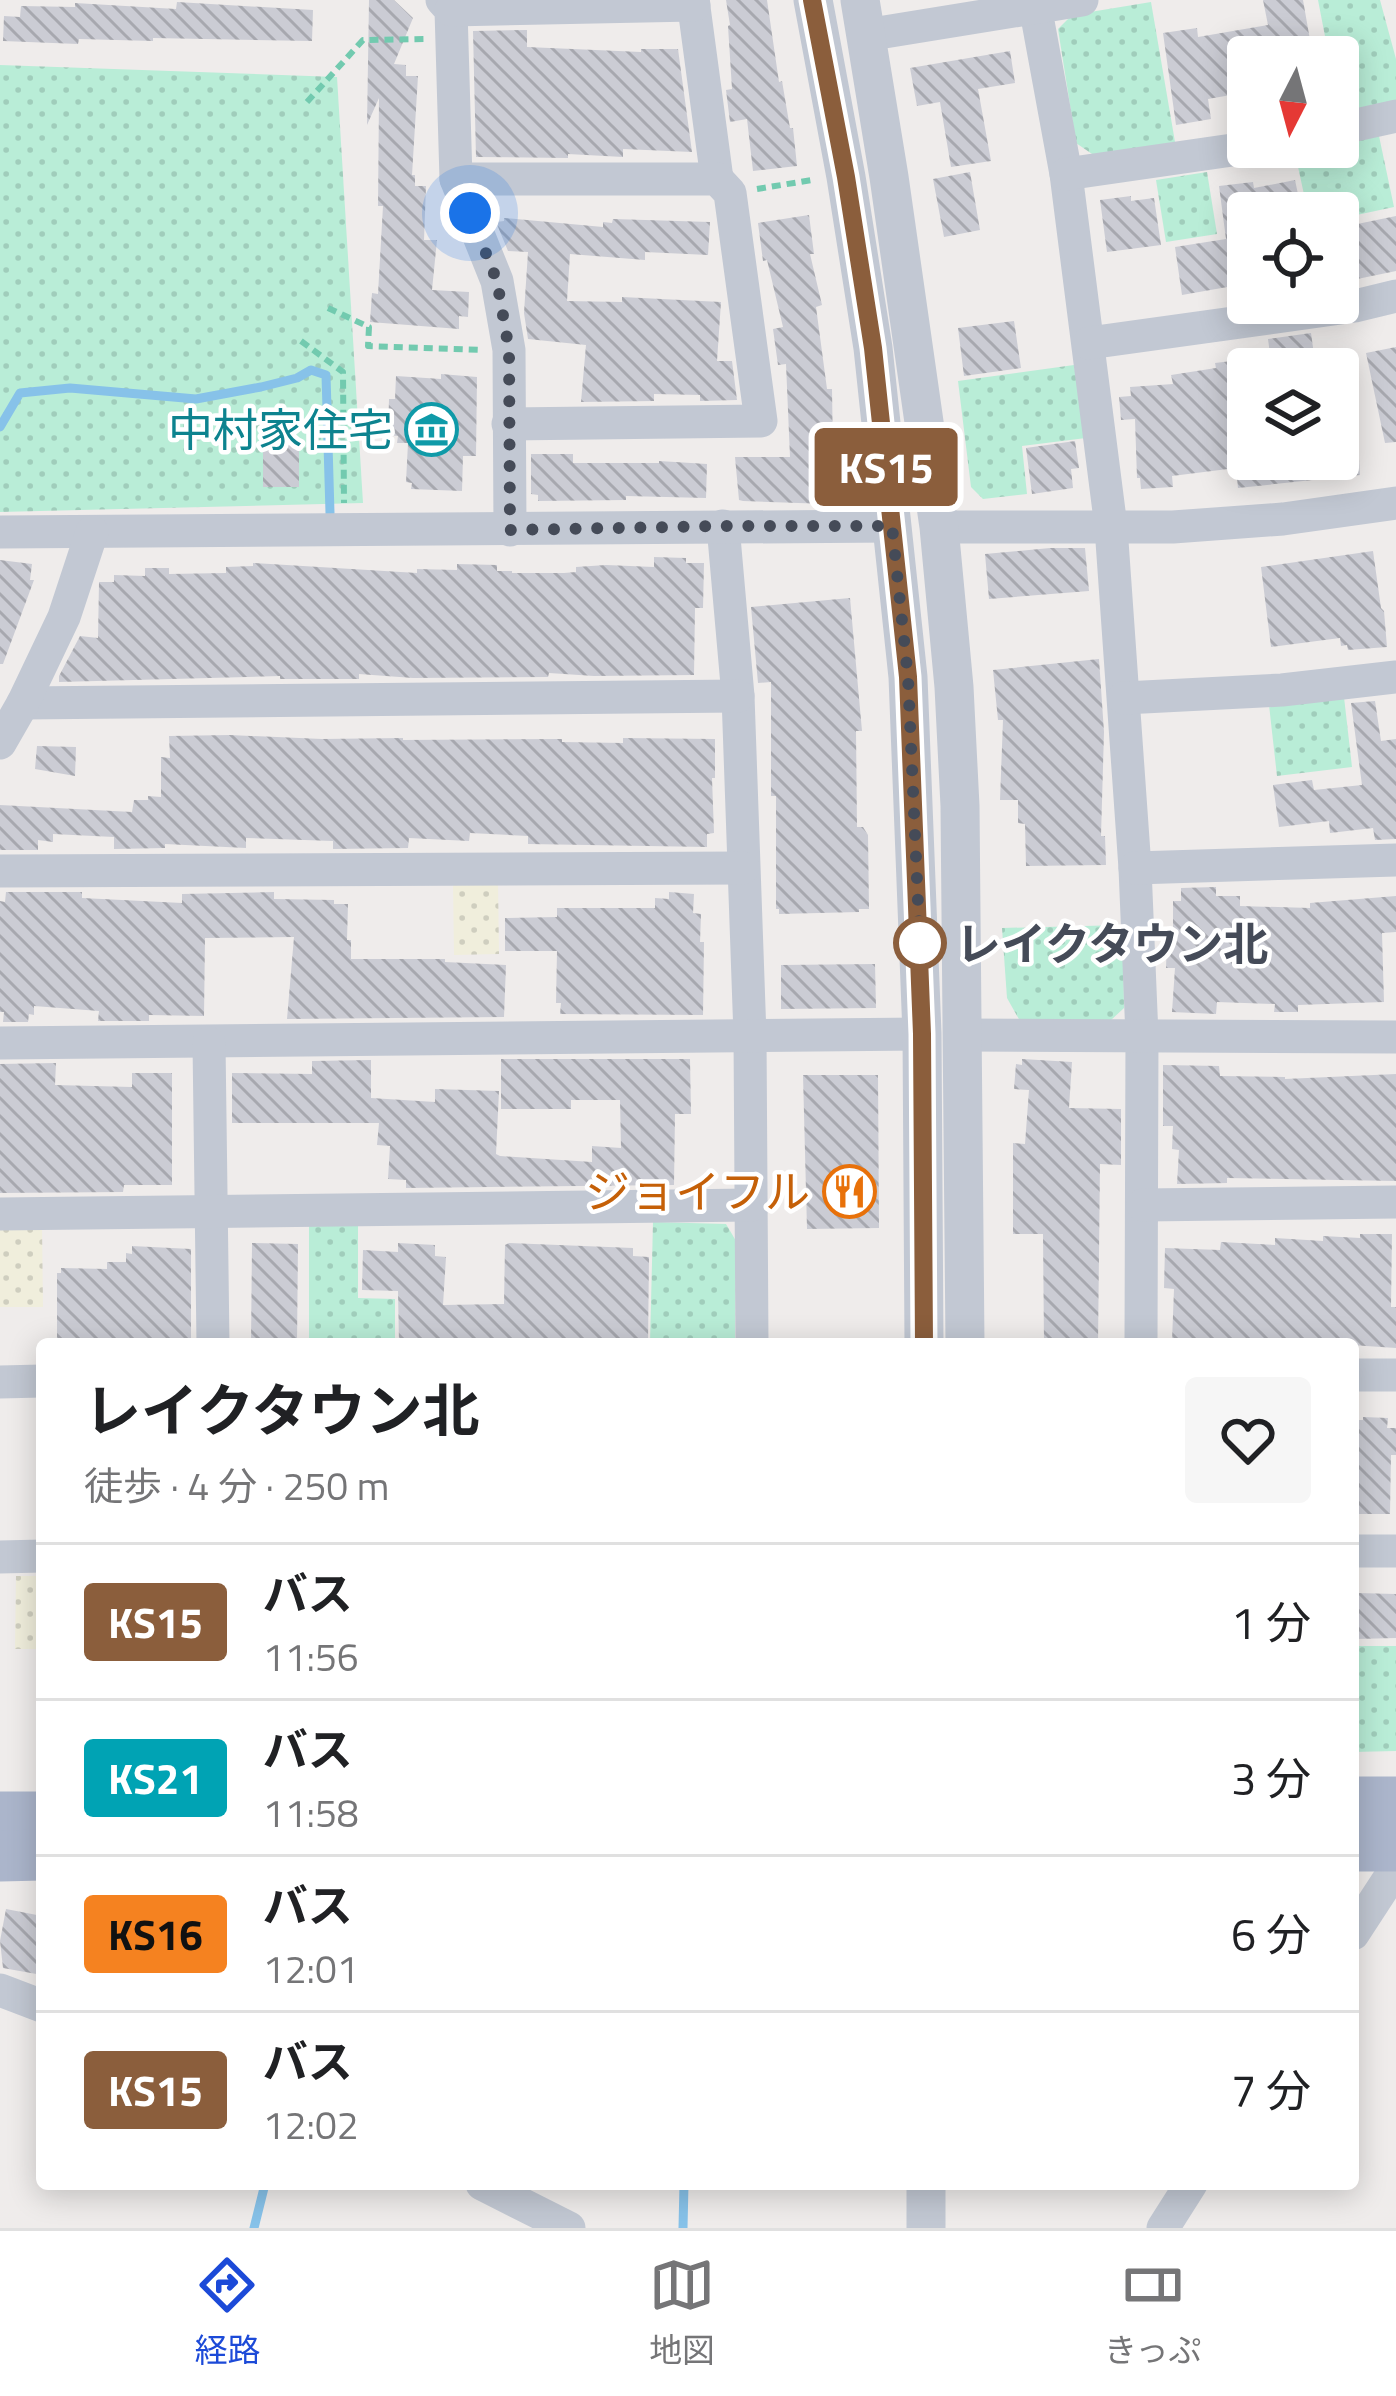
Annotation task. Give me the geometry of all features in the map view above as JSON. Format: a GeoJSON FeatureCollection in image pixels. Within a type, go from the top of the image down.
{"type":"FeatureCollection","features":[{"type":"Feature","properties":{"kind":"main road"},"geometry":{"type":"LineString","coordinates":[[1359,1802],[1396,1802]]}},
{"type":"Feature","properties":{"kind":"main road"},"geometry":{"type":"LineString","coordinates":[[0,1817],[36,1817]]}},
{"type":"Feature","properties":{"kind":"main road"},"geometry":{"type":"LineString","coordinates":[[1359,1846],[1396,1846]]}},
{"type":"Feature","properties":{"kind":"main road"},"geometry":{"type":"LineString","coordinates":[[0,1856],[36,1856]]}},
{"type":"Feature","properties":{"kind":"street"},"geometry":{"type":"LineString","coordinates":[[813,0],[873,348],[908,677],[922,1034],[924,1338]]}},
{"type":"Feature","properties":{"kind":"street"},"geometry":{"type":"LineString","coordinates":[[964,1338],[960,806],[954,688],[939,527],[863,17],[1082,0]]}},
{"type":"Feature","properties":{"kind":"street"},"geometry":{"type":"LineString","coordinates":[[508,424],[761,421],[693,2],[448,16],[456,178],[497,281],[509,350],[508,424],[510,530]]}},
{"type":"Feature","properties":{"kind":"street"},"geometry":{"type":"LineString","coordinates":[[1034,4],[1066,174],[1111,527],[1142,1036],[1141,1338]]}},
{"type":"Feature","properties":{"kind":"street"},"geometry":{"type":"LineString","coordinates":[[1359,124],[1396,116]]}},
{"type":"Feature","properties":{"kind":"street"},"geometry":{"type":"LineString","coordinates":[[1066,174],[1227,151]]}},
{"type":"Feature","properties":{"kind":"street"},"geometry":{"type":"LineString","coordinates":[[456,178],[723,186]]}},
{"type":"Feature","properties":{"kind":"street"},"geometry":{"type":"LineString","coordinates":[[1089,343],[1355,306],[1396,296]]}},
{"type":"Feature","properties":{"kind":"street"},"geometry":{"type":"LineString","coordinates":[[939,527],[1173,527],[1282,520],[1396,502]]}},
{"type":"Feature","properties":{"kind":"street"},"geometry":{"type":"LineString","coordinates":[[723,526],[738,696],[750,1036],[752,1338]]}},
{"type":"Feature","properties":{"kind":"street"},"geometry":{"type":"LineString","coordinates":[[0,532],[892,526]]}},
{"type":"Feature","properties":{"kind":"street"},"geometry":{"type":"LineString","coordinates":[[0,742],[64,617],[92,532]]}},
{"type":"Feature","properties":{"kind":"street"},"geometry":{"type":"LineString","coordinates":[[1124,698],[1282,690],[1396,677]]}},
{"type":"Feature","properties":{"kind":"street"},"geometry":{"type":"LineString","coordinates":[[22,703],[738,696]]}},
{"type":"Feature","properties":{"kind":"street"},"geometry":{"type":"LineString","coordinates":[[1135,868],[1396,860]]}},
{"type":"Feature","properties":{"kind":"street"},"geometry":{"type":"LineString","coordinates":[[0,871],[743,868]]}},
{"type":"Feature","properties":{"kind":"street"},"geometry":{"type":"LineString","coordinates":[[0,1043],[922,1034]]}},
{"type":"Feature","properties":{"kind":"street"},"geometry":{"type":"LineString","coordinates":[[962,1035],[1396,1037]]}},
{"type":"Feature","properties":{"kind":"street"},"geometry":{"type":"LineString","coordinates":[[208,1043],[213,1338]]}},
{"type":"Feature","properties":{"kind":"street"},"geometry":{"type":"LineString","coordinates":[[1143,1205],[1396,1202]]}},
{"type":"Feature","properties":{"kind":"street"},"geometry":{"type":"LineString","coordinates":[[0,1214],[752,1205]]}},
{"type":"Feature","properties":{"kind":"street"},"geometry":{"type":"LineString","coordinates":[[1359,1375],[1396,1375]]}},
{"type":"Feature","properties":{"kind":"street"},"geometry":{"type":"LineString","coordinates":[[0,1382],[36,1382]]}},
{"type":"Feature","properties":{"kind":"street"},"geometry":{"type":"LineString","coordinates":[[1359,1551],[1396,1551]]}},
{"type":"Feature","properties":{"kind":"street"},"geometry":{"type":"LineString","coordinates":[[0,1557],[36,1556]]}},
{"type":"Feature","properties":{"kind":"street"},"geometry":{"type":"LineString","coordinates":[[1359,1925],[1396,1868]]}},
{"type":"Feature","properties":{"kind":"street"},"geometry":{"type":"LineString","coordinates":[[0,1990],[36,2004]]}},
{"type":"Feature","properties":{"kind":"street"},"geometry":{"type":"LineString","coordinates":[[494,2190],[569,2228]]}},
{"type":"Feature","properties":{"kind":"street"},"geometry":{"type":"LineString","coordinates":[[926,2190],[926,2228]]}},
{"type":"Feature","properties":{"kind":"street"},"geometry":{"type":"LineString","coordinates":[[1163,2228],[1187,2190]]}},
{"type":"Feature","properties":{"kind":"path"},"geometry":{"type":"LineString","coordinates":[[307,102],[363,40],[448,16]]}},
{"type":"Feature","properties":{"kind":"path"},"geometry":{"type":"LineString","coordinates":[[723,186],[812,180]]}},
{"type":"Feature","properties":{"kind":"path"},"geometry":{"type":"LineString","coordinates":[[328,308],[369,327],[368,346],[509,350]]}},
{"type":"Feature","properties":{"kind":"path"},"geometry":{"type":"LineString","coordinates":[[301,341],[343,372],[345,531]]}},
{"type":"Feature","properties":{"kind":"green space"},"geometry":{"type":"Polygon","coordinates":[[[1318,0],[1380,0],[1396,59],[1396,102],[1359,111],[1359,36],[1325,36],[1318,0]]]}},
{"type":"Feature","properties":{"kind":"green space"},"geometry":{"type":"Polygon","coordinates":[[[1151,2],[1175,142],[1095,156],[1076,143],[1058,29],[1072,15],[1151,2]]]}},
{"type":"Feature","properties":{"kind":"green space"},"geometry":{"type":"Polygon","coordinates":[[[0,65],[337,77],[363,503],[0,512],[0,65]]]}},
{"type":"Feature","properties":{"kind":"green space"},"geometry":{"type":"Polygon","coordinates":[[[1379,136],[1394,207],[1359,214],[1359,192],[1303,192],[1298,168],[1359,168],[1359,140],[1379,136]]]}},
{"type":"Feature","properties":{"kind":"green space"},"geometry":{"type":"Polygon","coordinates":[[[1207,172],[1217,234],[1166,242],[1156,180],[1207,172]]]}},
{"type":"Feature","properties":{"kind":"green space"},"geometry":{"type":"Polygon","coordinates":[[[1074,365],[1086,438],[1022,446],[1027,494],[983,499],[971,487],[958,381],[1074,365]]]}},
{"type":"Feature","properties":{"kind":"green space"},"geometry":{"type":"Polygon","coordinates":[[[1344,697],[1352,767],[1277,776],[1269,705],[1344,697]]]}},
{"type":"Feature","properties":{"kind":"green space"},"geometry":{"type":"Polygon","coordinates":[[[1123,925],[1124,1008],[1110,1021],[1020,1021],[1007,998],[1002,928],[1123,925]]]}},
{"type":"Feature","properties":{"kind":"green space"},"geometry":{"type":"Polygon","coordinates":[[[653,1222],[726,1224],[736,1241],[735,1338],[650,1338],[653,1222]]]}},
{"type":"Feature","properties":{"kind":"green space"},"geometry":{"type":"Polygon","coordinates":[[[309,1226],[358,1226],[358,1298],[395,1299],[395,1338],[309,1338],[309,1226]]]}},
{"type":"Feature","properties":{"kind":"green space"},"geometry":{"type":"Polygon","coordinates":[[[1359,1646],[1396,1646],[1396,1751],[1359,1752],[1359,1646]]]}},
{"type":"Feature","properties":{"kind":"sand"},"geometry":{"type":"Polygon","coordinates":[[[498,882],[499,954],[454,955],[453,883],[498,882]]]}},
{"type":"Feature","properties":{"kind":"sand"},"geometry":{"type":"Polygon","coordinates":[[[42,1225],[43,1307],[0,1307],[0,1226],[42,1225]]]}},
{"type":"Feature","properties":{"kind":"sand"},"geometry":{"type":"Polygon","coordinates":[[[16,1576],[36,1576],[36,1649],[15,1649],[16,1576]]]}},
{"type":"Feature","properties":{"kind":"building"},"geometry":{"type":"Polygon","coordinates":[[[369,0],[394,0],[413,18],[394,64],[406,65],[406,76],[418,76],[412,175],[415,186],[426,186],[424,240],[437,240],[432,290],[469,292],[468,317],[459,316],[459,329],[370,322],[372,293],[378,294],[383,206],[378,206],[379,98],[367,125],[369,0]]]}},
{"type":"Feature","properties":{"kind":"building"},"geometry":{"type":"Polygon","coordinates":[[[726,0],[767,0],[797,166],[753,171],[747,119],[730,122],[726,0]]]}},
{"type":"Feature","properties":{"kind":"building"},"geometry":{"type":"Polygon","coordinates":[[[1263,0],[1303,0],[1309,36],[1227,36],[1227,96],[1208,99],[1211,119],[1176,125],[1163,33],[1197,28],[1198,37],[1268,25],[1263,0]]]}},
{"type":"Feature","properties":{"kind":"building"},"geometry":{"type":"Polygon","coordinates":[[[177,2],[313,10],[312,41],[3,41],[4,16],[20,17],[21,6],[75,7],[75,3],[176,9],[177,2]]]}},
{"type":"Feature","properties":{"kind":"building"},"geometry":{"type":"Polygon","coordinates":[[[527,30],[527,47],[678,49],[692,152],[623,149],[623,157],[476,157],[473,31],[527,30]]]}},
{"type":"Feature","properties":{"kind":"building"},"geometry":{"type":"Polygon","coordinates":[[[1010,51],[1015,83],[978,89],[991,161],[951,167],[940,102],[917,106],[910,68],[1010,51]]]}},
{"type":"Feature","properties":{"kind":"building"},"geometry":{"type":"Polygon","coordinates":[[[970,172],[980,230],[944,237],[933,179],[970,172]]]}},
{"type":"Feature","properties":{"kind":"building"},"geometry":{"type":"Polygon","coordinates":[[[1295,180],[1298,192],[1227,192],[1227,287],[1182,295],[1175,247],[1226,239],[1219,186],[1253,182],[1254,188],[1295,180]]]}},
{"type":"Feature","properties":{"kind":"building"},"geometry":{"type":"Polygon","coordinates":[[[1131,196],[1131,201],[1154,198],[1161,245],[1107,252],[1100,200],[1131,196]]]}},
{"type":"Feature","properties":{"kind":"building"},"geometry":{"type":"Polygon","coordinates":[[[809,215],[814,254],[810,254],[822,305],[816,307],[827,389],[832,389],[833,454],[842,455],[840,495],[827,495],[827,504],[743,501],[739,500],[735,457],[790,457],[786,364],[778,365],[773,329],[783,327],[767,260],[763,261],[758,223],[809,215]]]}},
{"type":"Feature","properties":{"kind":"building"},"geometry":{"type":"Polygon","coordinates":[[[1396,216],[1396,271],[1359,279],[1359,224],[1396,216]]]}},
{"type":"Feature","properties":{"kind":"building"},"geometry":{"type":"Polygon","coordinates":[[[504,218],[603,227],[603,222],[613,219],[710,222],[708,255],[645,252],[645,260],[570,254],[567,301],[622,302],[622,297],[721,302],[717,361],[732,361],[737,400],[700,401],[700,395],[654,394],[654,401],[581,402],[586,345],[528,339],[524,313],[528,252],[508,251],[496,222],[504,218]]]}},
{"type":"Feature","properties":{"kind":"building"},"geometry":{"type":"Polygon","coordinates":[[[1014,321],[1021,368],[964,376],[958,328],[1014,321]]]}},
{"type":"Feature","properties":{"kind":"building"},"geometry":{"type":"Polygon","coordinates":[[[1311,333],[1313,348],[1269,348],[1268,339],[1311,333]]]}},
{"type":"Feature","properties":{"kind":"building"},"geometry":{"type":"Polygon","coordinates":[[[1396,347],[1396,442],[1385,443],[1366,353],[1396,347]]]}},
{"type":"Feature","properties":{"kind":"building"},"geometry":{"type":"Polygon","coordinates":[[[1227,362],[1227,469],[1172,476],[1173,487],[1141,489],[1135,419],[1121,420],[1119,397],[1131,396],[1130,387],[1173,384],[1171,375],[1216,368],[1215,363],[1227,362]]]}},
{"type":"Feature","properties":{"kind":"building","name":"中村家住宅"},"geometry":{"type":"Polygon","coordinates":[[[441,374],[477,377],[476,456],[463,456],[462,491],[411,489],[412,483],[406,482],[408,443],[397,443],[398,436],[388,435],[389,399],[395,399],[396,376],[441,379],[441,374]]]}},
{"type":"Feature","properties":{"kind":"building"},"geometry":{"type":"Polygon","coordinates":[[[263,438],[299,438],[299,487],[263,487],[263,438]]]}},
{"type":"Feature","properties":{"kind":"building"},"geometry":{"type":"Polygon","coordinates":[[[1075,441],[1079,468],[1071,469],[1073,488],[1032,494],[1026,448],[1075,441]]]}},
{"type":"Feature","properties":{"kind":"building"},"geometry":{"type":"Polygon","coordinates":[[[531,454],[573,454],[573,463],[707,464],[706,498],[538,501],[538,495],[531,494],[531,454]]]}},
{"type":"Feature","properties":{"kind":"building"},"geometry":{"type":"Polygon","coordinates":[[[1237,480],[1313,480],[1238,488],[1237,480]]]}},
{"type":"Feature","properties":{"kind":"building"},"geometry":{"type":"Polygon","coordinates":[[[1085,548],[1089,591],[989,599],[985,554],[1085,548]]]}},
{"type":"Feature","properties":{"kind":"building"},"geometry":{"type":"Polygon","coordinates":[[[1373,551],[1387,647],[1348,650],[1347,645],[1341,646],[1340,638],[1271,647],[1261,567],[1373,551]]]}},
{"type":"Feature","properties":{"kind":"building"},"geometry":{"type":"Polygon","coordinates":[[[654,557],[704,563],[703,608],[695,608],[694,675],[413,678],[359,674],[359,679],[280,676],[59,682],[80,636],[98,638],[99,582],[114,582],[114,575],[145,576],[145,568],[169,568],[169,574],[226,573],[226,567],[253,563],[417,573],[417,569],[457,570],[457,564],[497,565],[497,571],[512,573],[564,573],[576,572],[576,567],[606,565],[654,567],[654,557]]]}},
{"type":"Feature","properties":{"kind":"building"},"geometry":{"type":"Polygon","coordinates":[[[0,560],[32,564],[30,580],[34,580],[3,664],[0,664],[0,560]]]}},
{"type":"Feature","properties":{"kind":"building"},"geometry":{"type":"Polygon","coordinates":[[[850,598],[862,731],[856,731],[857,827],[868,835],[869,909],[779,914],[776,796],[771,796],[771,682],[758,683],[751,607],[850,598]]]}},
{"type":"Feature","properties":{"kind":"building"},"geometry":{"type":"Polygon","coordinates":[[[1099,659],[1104,732],[1101,836],[1105,836],[1106,865],[1026,866],[1025,824],[1018,823],[1018,800],[1000,800],[1003,720],[998,720],[993,670],[1099,659]]]}},
{"type":"Feature","properties":{"kind":"building"},"geometry":{"type":"Polygon","coordinates":[[[1375,701],[1381,741],[1396,739],[1396,839],[1375,840],[1373,828],[1330,833],[1329,821],[1279,827],[1273,785],[1312,780],[1314,790],[1362,785],[1351,703],[1375,701]]]}},
{"type":"Feature","properties":{"kind":"building"},"geometry":{"type":"Polygon","coordinates":[[[169,736],[623,743],[623,738],[715,739],[714,833],[707,834],[707,847],[528,844],[528,836],[470,833],[469,841],[409,838],[408,848],[333,849],[333,841],[246,838],[246,848],[165,844],[165,848],[114,849],[114,837],[53,834],[53,842],[38,840],[38,850],[0,850],[0,805],[132,812],[134,800],[161,797],[161,757],[170,758],[169,736]]]}},
{"type":"Feature","properties":{"kind":"building"},"geometry":{"type":"Polygon","coordinates":[[[37,746],[76,747],[75,776],[35,769],[37,746]]]}},
{"type":"Feature","properties":{"kind":"building"},"geometry":{"type":"Polygon","coordinates":[[[1216,887],[1216,896],[1240,896],[1240,906],[1310,908],[1310,903],[1396,896],[1396,932],[1382,933],[1384,1002],[1298,1005],[1298,1012],[1274,1012],[1275,1004],[1217,1002],[1216,1014],[1172,1012],[1175,968],[1166,968],[1167,938],[1173,938],[1173,901],[1181,901],[1181,888],[1216,887]]]}},
{"type":"Feature","properties":{"kind":"building"},"geometry":{"type":"Polygon","coordinates":[[[6,892],[82,892],[82,898],[182,903],[182,894],[274,892],[274,899],[334,900],[334,904],[348,904],[351,959],[445,959],[506,965],[504,1017],[287,1019],[294,937],[205,938],[204,1016],[98,1021],[99,1011],[34,1006],[28,1022],[3,1022],[0,901],[5,902],[6,892]]]}},
{"type":"Feature","properties":{"kind":"building"},"geometry":{"type":"Polygon","coordinates":[[[669,892],[694,894],[693,913],[701,914],[703,1015],[560,1014],[557,951],[505,951],[505,918],[557,917],[557,908],[655,908],[655,898],[669,899],[669,892]]]}},
{"type":"Feature","properties":{"kind":"building"},"geometry":{"type":"Polygon","coordinates":[[[875,964],[876,1008],[781,1009],[781,965],[875,964]]]}},
{"type":"Feature","properties":{"kind":"building"},"geometry":{"type":"Polygon","coordinates":[[[501,1059],[690,1059],[691,1114],[675,1114],[674,1185],[406,1188],[406,1180],[388,1179],[390,1146],[377,1145],[379,1123],[232,1123],[232,1073],[312,1074],[312,1061],[371,1060],[371,1098],[435,1102],[435,1089],[499,1091],[496,1154],[500,1156],[592,1162],[592,1146],[621,1148],[620,1100],[571,1100],[571,1109],[501,1109],[501,1059]]]}},
{"type":"Feature","properties":{"kind":"building"},"geometry":{"type":"Polygon","coordinates":[[[1022,1059],[1072,1062],[1069,1108],[1121,1109],[1121,1165],[1100,1164],[1098,1338],[1044,1338],[1043,1234],[1013,1234],[1013,1143],[1025,1144],[1029,1090],[1014,1089],[1016,1064],[1022,1065],[1022,1059]]]}},
{"type":"Feature","properties":{"kind":"building"},"geometry":{"type":"Polygon","coordinates":[[[56,1063],[55,1085],[132,1087],[132,1073],[172,1073],[172,1185],[124,1185],[123,1192],[0,1193],[0,1064],[56,1063]]]}},
{"type":"Feature","properties":{"kind":"building"},"geometry":{"type":"Polygon","coordinates":[[[1163,1065],[1219,1066],[1220,1076],[1285,1079],[1396,1074],[1396,1181],[1227,1178],[1227,1183],[1177,1184],[1179,1150],[1172,1149],[1173,1126],[1163,1126],[1163,1065]]]}},
{"type":"Feature","properties":{"kind":"building"},"geometry":{"type":"Polygon","coordinates":[[[803,1075],[878,1075],[879,1228],[807,1229],[803,1075]]]}},
{"type":"Feature","properties":{"kind":"building"},"geometry":{"type":"Polygon","coordinates":[[[1360,1234],[1392,1234],[1396,1348],[1359,1346],[1359,1338],[1172,1338],[1174,1289],[1164,1288],[1165,1248],[1220,1250],[1221,1242],[1275,1245],[1275,1238],[1360,1238],[1360,1234]]]}},
{"type":"Feature","properties":{"kind":"building"},"geometry":{"type":"Polygon","coordinates":[[[252,1243],[298,1244],[297,1338],[251,1338],[252,1243]]]}},
{"type":"Feature","properties":{"kind":"building"},"geometry":{"type":"Polygon","coordinates":[[[398,1243],[435,1245],[435,1256],[446,1257],[443,1305],[504,1304],[505,1245],[509,1243],[633,1248],[633,1256],[649,1257],[648,1338],[399,1338],[398,1291],[362,1290],[363,1250],[398,1252],[398,1243]]]}},
{"type":"Feature","properties":{"kind":"building"},"geometry":{"type":"Polygon","coordinates":[[[132,1246],[191,1249],[191,1338],[57,1338],[57,1273],[61,1268],[107,1269],[107,1262],[126,1262],[126,1253],[132,1254],[132,1246]]]}},
{"type":"Feature","properties":{"kind":"building"},"geometry":{"type":"Polygon","coordinates":[[[1388,1418],[1387,1428],[1396,1428],[1390,1514],[1359,1514],[1359,1420],[1388,1418]]]}},
{"type":"Feature","properties":{"kind":"building"},"geometry":{"type":"Polygon","coordinates":[[[1359,1593],[1396,1594],[1396,1638],[1359,1639],[1359,1593]]]}},
{"type":"Feature","properties":{"kind":"building"},"geometry":{"type":"Polygon","coordinates":[[[6,1909],[36,1915],[36,1974],[3,1968],[0,1941],[6,1909]]]}},
{"type":"Feature","properties":{"kind":"waterway"},"geometry":{"type":"LineString","coordinates":[[0,427],[20,393],[70,388],[196,399],[297,378],[311,370],[326,375],[330,513]]}},
{"type":"Feature","properties":{"kind":"waterway"},"geometry":{"type":"LineString","coordinates":[[254,2228],[264,2190]]}},
{"type":"Feature","properties":{"kind":"waterway"},"geometry":{"type":"LineString","coordinates":[[683,2228],[684,2190]]}},
{"type":"Feature","properties":{"kind":"bus line","name":"KS15"},"geometry":{"type":"LineString","coordinates":[[812,0],[873,348],[908,677],[922,1034],[924,1338]]}},
{"type":"Feature","properties":{"kind":"place","name":"中村家住宅"},"geometry":{"type":"Point","coordinates":[432,429]}},
{"type":"Feature","properties":{"kind":"place","name":"レイクタウン北"},"geometry":{"type":"Point","coordinates":[920,943]}},
{"type":"Feature","properties":{"kind":"place","name":"ジョイフル"},"geometry":{"type":"Point","coordinates":[849,1191]}},
{"type":"Feature","properties":{"kind":"route"},"geometry":{"type":"LineString","coordinates":[[470,213],[497,281],[509,350],[510,530],[892,526],[908,677],[920,948],[920,943]]}}]}
